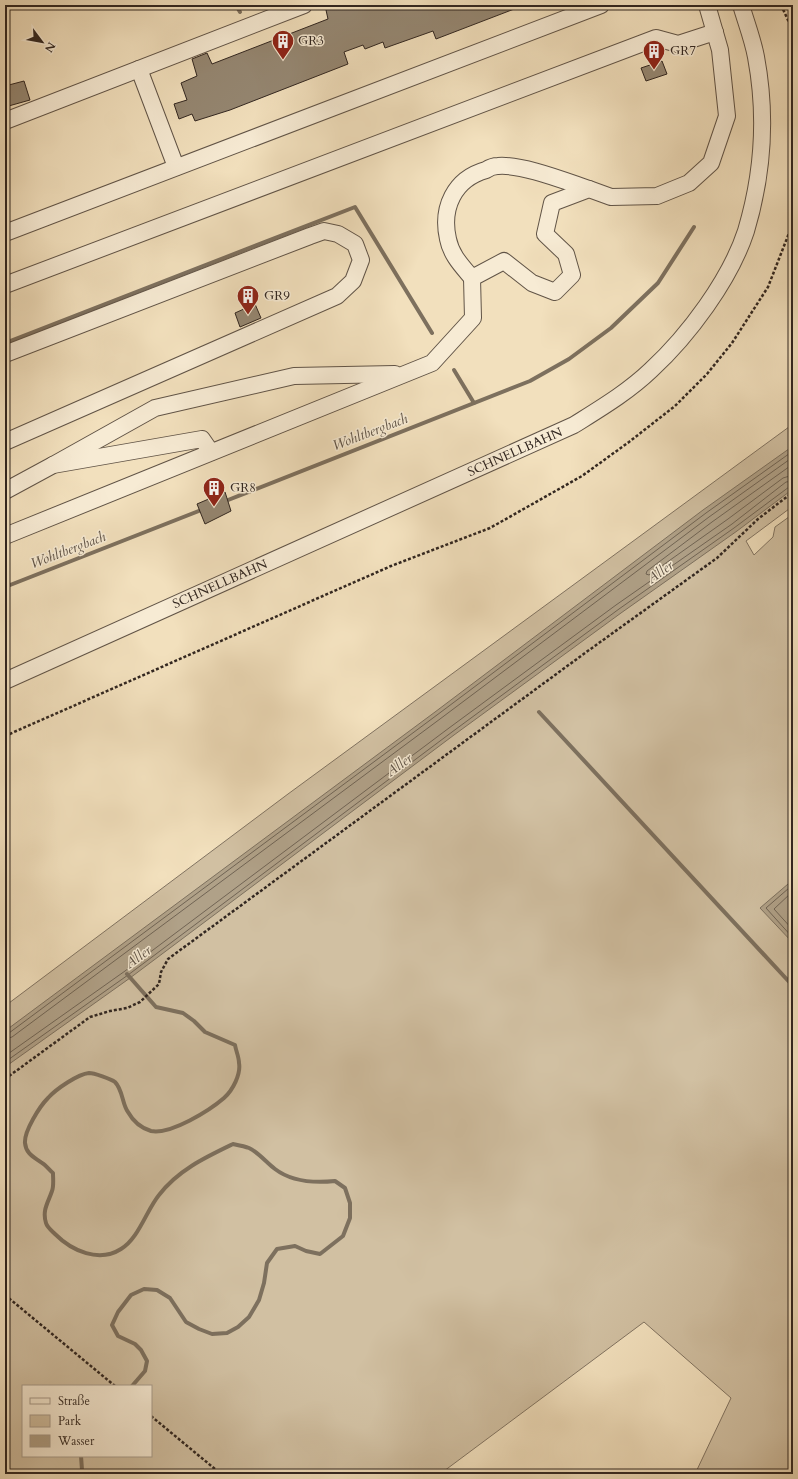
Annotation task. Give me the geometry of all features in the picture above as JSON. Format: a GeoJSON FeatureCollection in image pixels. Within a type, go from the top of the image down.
{"type":"FeatureCollection","features":[{"type":"Feature","properties":{"kind":"street"},"geometry":{"type":"LineString","coordinates":[[5,121],[304,5]]}},
{"type":"Feature","properties":{"kind":"street"},"geometry":{"type":"LineString","coordinates":[[5,233],[601,5]]}},
{"type":"Feature","properties":{"kind":"street"},"geometry":{"type":"LineString","coordinates":[[5,536],[432,363],[473,318],[472,278],[456,259],[448,240],[446,216],[451,198],[464,180],[479,172],[497,166],[515,168],[546,175],[611,197],[657,196],[689,183],[711,163],[727,116],[720,50],[707,5]]}},
{"type":"Feature","properties":{"kind":"street","name":"SCHNELLBAHN"},"geometry":{"type":"LineString","coordinates":[[5,681],[574,425],[613,400],[650,371],[684,335],[714,294],[725,275],[745,232],[758,183],[763,102],[756,56],[741,5]]}},
{"type":"Feature","properties":{"kind":"street"},"geometry":{"type":"LineString","coordinates":[[5,285],[656,38],[678,44],[715,32]]}},
{"type":"Feature","properties":{"kind":"street"},"geometry":{"type":"LineString","coordinates":[[139,69],[176,167]]}},
{"type":"Feature","properties":{"kind":"street"},"geometry":{"type":"LineString","coordinates":[[472,278],[504,261],[532,283],[555,292],[572,275],[566,254],[545,234],[552,203],[546,175]]}},
{"type":"Feature","properties":{"kind":"street"},"geometry":{"type":"LineString","coordinates":[[552,203],[589,189]]}},
{"type":"Feature","properties":{"kind":"street"},"geometry":{"type":"LineString","coordinates":[[5,354],[310,236],[324,232],[338,234],[355,244],[361,260],[353,281],[337,296],[5,442]]}},
{"type":"Feature","properties":{"kind":"street"},"geometry":{"type":"LineString","coordinates":[[5,491],[155,408],[294,376],[405,374]]}},
{"type":"Feature","properties":{"kind":"street"},"geometry":{"type":"LineString","coordinates":[[53,465],[202,439],[211,452]]}},
{"type":"Feature","properties":{"kind":"path"},"geometry":{"type":"LineString","coordinates":[[782,5],[793,31]]}},
{"type":"Feature","properties":{"kind":"path"},"geometry":{"type":"LineString","coordinates":[[5,736],[391,566],[490,528],[582,476],[675,406],[712,368],[732,343],[768,287],[791,228],[793,215]]}},
{"type":"Feature","properties":{"kind":"path"},"geometry":{"type":"LineString","coordinates":[[5,1079],[90,1017],[127,1008],[140,1002],[159,984],[161,972],[168,959],[578,657],[716,558],[758,519],[793,492]]}},
{"type":"Feature","properties":{"kind":"path"},"geometry":{"type":"LineString","coordinates":[[5,1295],[114,1385]]}},
{"type":"Feature","properties":{"kind":"path"},"geometry":{"type":"LineString","coordinates":[[152,1417],[222,1474]]}},
{"type":"Feature","properties":{"kind":"green space"},"geometry":{"type":"Polygon","coordinates":[[[793,424],[793,506],[746,541],[754,555],[773,537],[775,527],[793,514],[793,1474],[695,1474],[731,1398],[644,1322],[440,1474],[5,1474],[5,1006],[288,794],[793,424]]]}},
{"type":"Feature","properties":{"kind":"water","name":"Aller"},"geometry":{"type":"Polygon","coordinates":[[[793,446],[793,489],[454,735],[130,978],[5,1067],[5,1031],[435,712],[703,510],[793,446]]]}},
{"type":"Feature","properties":{"kind":"water"},"geometry":{"type":"Polygon","coordinates":[[[788,884],[793,884],[793,943],[760,908],[788,884]]]}},
{"type":"Feature","properties":{"kind":"building","name":"GR3"},"geometry":{"type":"Polygon","coordinates":[[[341,5],[522,6],[436,39],[433,31],[385,48],[383,42],[365,49],[363,45],[344,52],[348,64],[230,110],[195,121],[192,114],[179,119],[174,104],[187,100],[181,83],[197,76],[192,59],[207,53],[212,64],[328,19],[326,10],[341,5]]]}},
{"type":"Feature","properties":{"kind":"building","name":"GR7"},"geometry":{"type":"Polygon","coordinates":[[[662,61],[667,74],[646,81],[641,68],[662,61]]]}},
{"type":"Feature","properties":{"kind":"building"},"geometry":{"type":"Polygon","coordinates":[[[24,81],[30,100],[5,107],[5,86],[24,81]]]}},
{"type":"Feature","properties":{"kind":"building","name":"GR9"},"geometry":{"type":"Polygon","coordinates":[[[255,304],[261,318],[240,327],[235,313],[255,304]]]}},
{"type":"Feature","properties":{"kind":"building","name":"GR8"},"geometry":{"type":"Polygon","coordinates":[[[225,492],[231,511],[205,524],[197,504],[225,492]]]}},
{"type":"Feature","properties":{"kind":"waterway"},"geometry":{"type":"LineString","coordinates":[[236,5],[240,12]]}},
{"type":"Feature","properties":{"kind":"waterway"},"geometry":{"type":"LineString","coordinates":[[5,343],[355,207],[432,333]]}},
{"type":"Feature","properties":{"kind":"waterway","name":"Wohltbergbach"},"geometry":{"type":"LineString","coordinates":[[223,502],[530,381],[569,359],[611,328],[658,283],[694,227]]}},
{"type":"Feature","properties":{"kind":"waterway"},"geometry":{"type":"LineString","coordinates":[[454,370],[474,403]]}},
{"type":"Feature","properties":{"kind":"waterway","name":"Wohltbergbach"},"geometry":{"type":"LineString","coordinates":[[5,587],[204,509]]}},
{"type":"Feature","properties":{"kind":"waterway"},"geometry":{"type":"LineString","coordinates":[[539,712],[793,986]]}},
{"type":"Feature","properties":{"kind":"waterway","name":"Aller"},"geometry":{"type":"LineString","coordinates":[[127,974],[156,1007],[183,1013],[205,1032],[235,1045],[239,1061],[238,1077],[227,1095],[210,1109],[179,1125],[159,1131],[147,1130],[135,1121],[126,1109],[118,1085],[106,1078],[91,1073],[84,1074],[67,1082],[56,1090],[33,1119],[25,1138],[26,1147],[29,1153],[53,1173],[53,1189],[45,1214],[47,1226],[62,1240],[78,1250],[95,1255],[113,1253],[121,1249],[133,1238],[154,1201],[175,1178],[203,1159],[233,1144],[249,1148],[275,1169],[289,1177],[312,1182],[335,1181],[345,1188],[350,1203],[350,1218],[343,1236],[320,1254],[306,1251],[295,1246],[277,1249],[267,1263],[264,1283],[259,1300],[249,1317],[238,1327],[227,1333],[212,1334],[186,1322],[170,1298],[157,1290],[144,1289],[131,1295],[118,1312],[112,1325],[118,1336],[135,1344],[141,1350],[147,1361],[145,1371],[133,1385]]}},
{"type":"Feature","properties":{"kind":"waterway"},"geometry":{"type":"LineString","coordinates":[[81,1457],[81,1474]]}},
{"type":"Feature","properties":{"kind":"place","name":"GR3"},"geometry":{"type":"Point","coordinates":[283,60]}},
{"type":"Feature","properties":{"kind":"place","name":"GR7"},"geometry":{"type":"Point","coordinates":[654,70]}},
{"type":"Feature","properties":{"kind":"place","name":"GR9"},"geometry":{"type":"Point","coordinates":[248,316]}},
{"type":"Feature","properties":{"kind":"place","name":"GR8"},"geometry":{"type":"Point","coordinates":[214,508]}}]}
